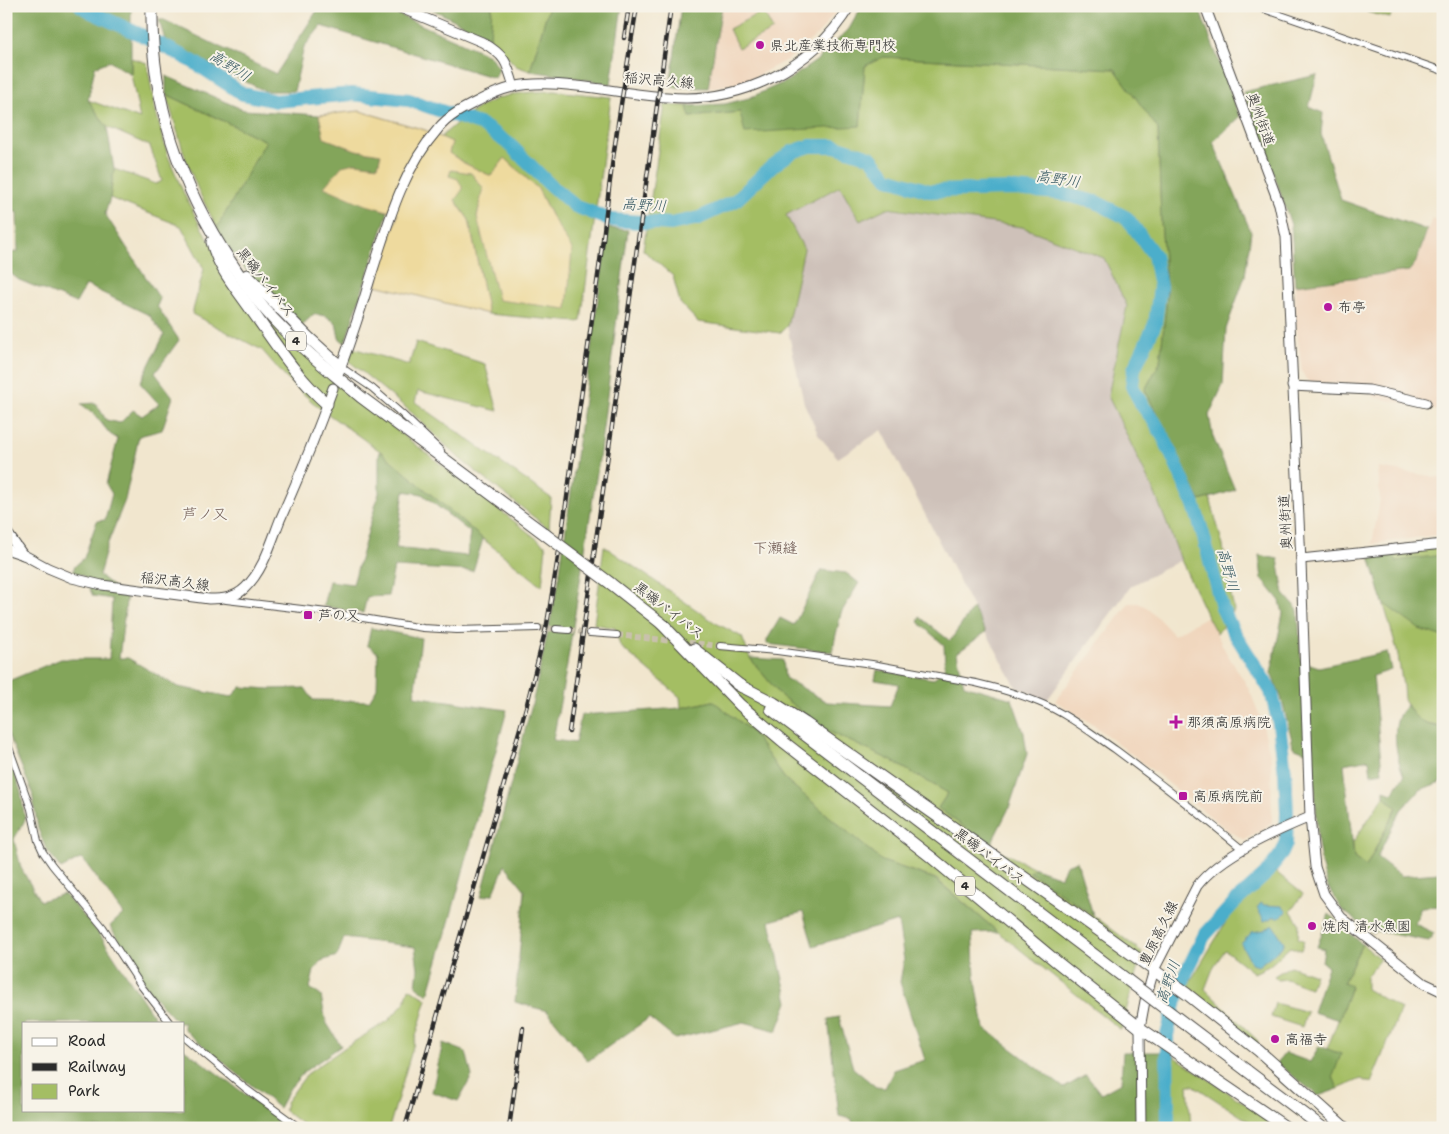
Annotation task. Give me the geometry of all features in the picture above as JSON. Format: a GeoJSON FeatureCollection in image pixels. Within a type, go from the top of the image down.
{"type":"FeatureCollection","features":[{"type":"Feature","properties":{"kind":"highway","name":"黒磯バイパス"},"geometry":{"type":"LineString","coordinates":[[152,6],[154,64],[161,104],[174,151],[190,192],[216,240],[245,284],[281,327],[361,397],[610,583],[737,684],[1323,1128]]}},
{"type":"Feature","properties":{"kind":"highway","name":"4"},"geometry":{"type":"LineString","coordinates":[[209,228],[218,260],[227,276],[289,364],[327,404]]}},
{"type":"Feature","properties":{"kind":"highway","name":"4"},"geometry":{"type":"LineString","coordinates":[[216,240],[256,286],[340,370]]}},
{"type":"Feature","properties":{"kind":"highway","name":"4"},"geometry":{"type":"LineString","coordinates":[[661,623],[723,688],[758,721],[931,857],[1140,1028],[1287,1128]]}},
{"type":"Feature","properties":{"kind":"highway","name":"4"},"geometry":{"type":"LineString","coordinates":[[737,684],[774,703],[805,723],[1154,970],[1259,1051],[1345,1128]]}},
{"type":"Feature","properties":{"kind":"main road"},"geometry":{"type":"LineString","coordinates":[[396,6],[493,48],[501,55],[508,66],[514,87]]}},
{"type":"Feature","properties":{"kind":"main road","name":"稲沢高久線"},"geometry":{"type":"LineString","coordinates":[[340,370],[390,216],[401,189],[426,143],[439,127],[467,106],[514,87],[535,84],[561,84],[668,98],[709,97],[730,94],[768,80],[801,61],[830,34],[850,6]]}},
{"type":"Feature","properties":{"kind":"main road","name":"奥州街道"},"geometry":{"type":"LineString","coordinates":[[1205,6],[1278,204],[1283,220],[1288,256],[1310,817],[1315,867],[1324,894],[1347,922],[1424,983],[1443,992]]}},
{"type":"Feature","properties":{"kind":"main road"},"geometry":{"type":"LineString","coordinates":[[1292,386],[1369,390],[1426,403]]}},
{"type":"Feature","properties":{"kind":"main road","name":"稲沢高久線"},"geometry":{"type":"LineString","coordinates":[[6,549],[24,555],[72,578],[102,585],[186,597],[222,599],[236,595],[244,589],[259,568],[296,484],[333,388]]}},
{"type":"Feature","properties":{"kind":"main road"},"geometry":{"type":"LineString","coordinates":[[6,531],[24,555]]}},
{"type":"Feature","properties":{"kind":"main road"},"geometry":{"type":"LineString","coordinates":[[1301,559],[1443,544]]}},
{"type":"Feature","properties":{"kind":"main road","name":"豊原高久線"},"geometry":{"type":"LineString","coordinates":[[1141,1128],[1140,1028],[1148,987],[1154,970],[1197,886],[1215,867],[1242,849],[1310,817]]}},
{"type":"Feature","properties":{"kind":"street"},"geometry":{"type":"LineString","coordinates":[[1255,6],[1443,71]]}},
{"type":"Feature","properties":{"kind":"street"},"geometry":{"type":"LineString","coordinates":[[340,370],[372,388],[461,471]]}},
{"type":"Feature","properties":{"kind":"street"},"geometry":{"type":"LineString","coordinates":[[222,599],[328,612],[423,628],[457,630],[538,628]]}},
{"type":"Feature","properties":{"kind":"street"},"geometry":{"type":"LineString","coordinates":[[556,629],[569,630]]}},
{"type":"Feature","properties":{"kind":"street"},"geometry":{"type":"LineString","coordinates":[[590,633],[616,635]]}},
{"type":"Feature","properties":{"kind":"street"},"geometry":{"type":"LineString","coordinates":[[720,646],[777,651],[872,664],[976,683],[1039,702],[1067,717],[1109,746],[1174,794],[1242,849]]}},
{"type":"Feature","properties":{"kind":"street"},"geometry":{"type":"LineString","coordinates":[[6,739],[22,782],[38,841],[43,852],[104,927],[142,987],[169,1022]]}},
{"type":"Feature","properties":{"kind":"street"},"geometry":{"type":"LineString","coordinates":[[185,1038],[245,1088],[300,1128]]}},
{"type":"Feature","properties":{"kind":"shaded area","name":"県北産業技術専門校"},"geometry":{"type":"Polygon","coordinates":[[[722,6],[840,6],[820,32],[790,58],[747,81],[708,88],[722,6]]]}},
{"type":"Feature","properties":{"kind":"shaded area"},"geometry":{"type":"Polygon","coordinates":[[[841,186],[860,221],[887,208],[1022,227],[1104,258],[1127,306],[1108,396],[1156,496],[1181,560],[1131,586],[1047,700],[1016,687],[973,608],[882,430],[838,458],[819,436],[804,403],[787,326],[804,249],[786,215],[841,186]]]}},
{"type":"Feature","properties":{"kind":"shaded area"},"geometry":{"type":"Polygon","coordinates":[[[1432,218],[1443,222],[1443,412],[1374,397],[1372,385],[1311,382],[1306,379],[1302,372],[1296,323],[1295,285],[1409,271],[1416,262],[1432,218]]]}},
{"type":"Feature","properties":{"kind":"shaded area"},"geometry":{"type":"Polygon","coordinates":[[[1378,468],[1443,478],[1443,534],[1372,544],[1380,501],[1378,468]]]}},
{"type":"Feature","properties":{"kind":"shaded area","name":"那須高原病院"},"geometry":{"type":"Polygon","coordinates":[[[1129,603],[1138,603],[1148,608],[1174,635],[1207,616],[1227,654],[1248,687],[1262,721],[1271,760],[1272,823],[1245,840],[1229,831],[1092,724],[1055,701],[1129,603]]]}},
{"type":"Feature","properties":{"kind":"green space"},"geometry":{"type":"Polygon","coordinates":[[[6,6],[131,6],[131,74],[109,61],[95,67],[88,100],[107,127],[114,169],[110,198],[105,214],[160,299],[157,306],[179,340],[155,373],[173,397],[162,430],[139,436],[125,500],[108,543],[99,575],[121,593],[127,594],[119,658],[128,658],[178,687],[231,697],[241,687],[270,689],[305,688],[313,700],[369,701],[377,688],[378,653],[367,645],[371,628],[421,638],[414,696],[507,710],[428,995],[416,986],[418,969],[415,947],[344,938],[337,956],[321,961],[314,971],[310,988],[321,996],[326,1022],[341,1046],[305,1071],[290,1088],[279,1108],[189,1034],[185,1030],[185,1022],[177,1022],[149,991],[110,926],[123,914],[82,858],[61,869],[46,849],[38,829],[32,792],[6,729],[6,682],[61,659],[109,659],[112,599],[93,596],[84,576],[74,572],[74,567],[84,558],[97,521],[105,520],[112,494],[106,484],[118,439],[110,434],[94,414],[81,404],[96,403],[106,420],[120,423],[133,410],[142,416],[159,404],[140,383],[164,335],[149,315],[86,285],[76,303],[19,280],[6,270],[6,253],[18,252],[17,212],[6,212],[6,6]]]}},
{"type":"Feature","properties":{"kind":"green space"},"geometry":{"type":"Polygon","coordinates":[[[320,6],[379,6],[489,55],[499,68],[495,78],[321,26],[304,47],[294,91],[265,91],[166,43],[159,20],[164,20],[276,74],[320,6]]]}},
{"type":"Feature","properties":{"kind":"green space"},"geometry":{"type":"Polygon","coordinates":[[[426,6],[492,6],[490,38],[426,6]]]}},
{"type":"Feature","properties":{"kind":"green space"},"geometry":{"type":"Polygon","coordinates":[[[492,6],[549,6],[530,71],[516,66],[490,38],[492,6]]]}},
{"type":"Feature","properties":{"kind":"green space"},"geometry":{"type":"Polygon","coordinates":[[[549,6],[622,6],[611,84],[530,71],[549,6]]]}},
{"type":"Feature","properties":{"kind":"green space"},"geometry":{"type":"Polygon","coordinates":[[[681,6],[722,6],[708,88],[670,87],[681,6]]]}},
{"type":"Feature","properties":{"kind":"green space"},"geometry":{"type":"Polygon","coordinates":[[[862,6],[1198,6],[1240,117],[1213,142],[1251,232],[1245,276],[1226,329],[1223,385],[1209,415],[1213,437],[1235,490],[1200,501],[1145,390],[1160,362],[1167,297],[1161,221],[1158,129],[1115,69],[883,57],[865,66],[860,126],[745,133],[740,112],[690,117],[687,106],[725,104],[749,98],[787,81],[816,61],[849,29],[862,6]]]}},
{"type":"Feature","properties":{"kind":"green space"},"geometry":{"type":"Polygon","coordinates":[[[1368,6],[1393,6],[1390,18],[1367,12],[1368,6]]]}},
{"type":"Feature","properties":{"kind":"green space"},"geometry":{"type":"Polygon","coordinates":[[[763,11],[773,30],[738,48],[729,29],[763,11]]]}},
{"type":"Feature","properties":{"kind":"green space"},"geometry":{"type":"Polygon","coordinates":[[[883,57],[1115,69],[1158,128],[1161,221],[1167,297],[1160,362],[1145,390],[1200,501],[1210,498],[1223,546],[1234,610],[1217,634],[1181,560],[1156,496],[1108,396],[1127,306],[1104,258],[1022,227],[887,208],[860,221],[840,186],[786,215],[804,249],[787,326],[780,333],[698,322],[680,303],[673,276],[643,250],[665,105],[687,106],[690,117],[740,112],[860,126],[865,66],[883,57]]]}},
{"type":"Feature","properties":{"kind":"green space"},"geometry":{"type":"Polygon","coordinates":[[[131,58],[147,63],[155,109],[168,156],[201,227],[233,278],[376,414],[546,546],[542,586],[483,539],[380,451],[318,407],[287,379],[262,350],[192,314],[204,269],[181,226],[110,198],[114,169],[156,184],[162,181],[150,146],[107,127],[88,100],[140,119],[131,74],[131,58]]]}},
{"type":"Feature","properties":{"kind":"green space"},"geometry":{"type":"Polygon","coordinates":[[[1317,75],[1309,107],[1323,113],[1321,134],[1341,200],[1427,230],[1416,262],[1409,271],[1295,285],[1291,225],[1243,92],[1317,75]]]}},
{"type":"Feature","properties":{"kind":"green space"},"geometry":{"type":"Polygon","coordinates":[[[166,76],[244,110],[319,115],[324,138],[356,150],[381,154],[378,166],[355,163],[363,203],[388,212],[345,343],[339,338],[336,323],[326,316],[314,314],[301,326],[233,255],[217,228],[266,141],[166,94],[166,76]]]}},
{"type":"Feature","properties":{"kind":"green space"},"geometry":{"type":"Polygon","coordinates":[[[555,91],[611,97],[581,321],[488,314],[469,220],[455,200],[449,176],[450,170],[471,172],[483,188],[477,217],[551,215],[538,189],[505,158],[491,176],[464,163],[449,153],[452,142],[441,137],[467,115],[496,99],[518,94],[555,91]]]}},
{"type":"Feature","properties":{"kind":"green space"},"geometry":{"type":"Polygon","coordinates":[[[166,94],[266,141],[217,228],[186,160],[166,94]]]}},
{"type":"Feature","properties":{"kind":"green space"},"geometry":{"type":"Polygon","coordinates":[[[608,228],[628,230],[599,459],[567,665],[553,740],[575,743],[581,715],[681,708],[713,701],[751,731],[785,779],[882,861],[935,879],[998,932],[972,933],[975,976],[984,1028],[1064,1088],[1086,1075],[1101,1094],[1121,1083],[1123,1052],[1163,1052],[1164,1128],[853,1128],[852,1119],[839,1116],[828,1019],[839,1017],[853,1068],[876,1087],[885,1088],[894,1070],[925,1060],[900,982],[904,960],[898,921],[813,946],[803,912],[770,921],[788,1002],[777,1031],[744,1022],[675,1039],[649,1018],[588,1061],[547,1011],[515,1002],[525,890],[505,865],[493,894],[481,897],[533,700],[558,585],[608,228]]]}},
{"type":"Feature","properties":{"kind":"green space"},"geometry":{"type":"Polygon","coordinates":[[[416,342],[485,364],[498,411],[418,391],[415,402],[551,498],[549,529],[460,459],[411,412],[349,361],[353,348],[409,365],[416,342]]]}},
{"type":"Feature","properties":{"kind":"green space"},"geometry":{"type":"Polygon","coordinates":[[[380,451],[483,539],[473,571],[394,567],[388,596],[367,597],[363,613],[323,606],[329,581],[353,584],[379,493],[380,451]],[[404,491],[396,548],[467,556],[470,532],[422,494],[404,491]]]}},
{"type":"Feature","properties":{"kind":"green space"},"geometry":{"type":"Polygon","coordinates":[[[604,546],[714,622],[742,637],[750,658],[780,695],[828,731],[890,760],[948,793],[938,808],[990,846],[1035,868],[1030,872],[1093,915],[1142,952],[1121,1030],[998,932],[936,879],[882,861],[785,779],[751,731],[713,701],[681,708],[680,697],[620,646],[615,628],[594,624],[604,546]]]}},
{"type":"Feature","properties":{"kind":"green space"},"geometry":{"type":"Polygon","coordinates":[[[1443,547],[1443,727],[1426,724],[1418,720],[1404,699],[1397,650],[1370,556],[1443,547]]]}},
{"type":"Feature","properties":{"kind":"green space"},"geometry":{"type":"Polygon","coordinates":[[[1394,553],[1396,561],[1443,555],[1443,637],[1419,629],[1383,603],[1370,556],[1394,553]]]}},
{"type":"Feature","properties":{"kind":"green space"},"geometry":{"type":"Polygon","coordinates":[[[1259,555],[1278,559],[1284,594],[1298,610],[1301,661],[1319,667],[1387,652],[1391,670],[1373,676],[1382,772],[1371,774],[1369,759],[1344,764],[1354,858],[1366,867],[1397,808],[1384,796],[1384,790],[1392,793],[1404,776],[1397,754],[1395,736],[1397,721],[1401,713],[1407,705],[1421,721],[1426,724],[1443,727],[1443,781],[1420,790],[1401,810],[1377,857],[1401,876],[1439,873],[1443,871],[1443,906],[1421,907],[1415,924],[1434,933],[1429,941],[1376,931],[1373,933],[1342,910],[1328,887],[1318,843],[1313,755],[1293,747],[1281,697],[1271,673],[1283,613],[1280,601],[1262,579],[1259,555]]]}},
{"type":"Feature","properties":{"kind":"green space"},"geometry":{"type":"Polygon","coordinates":[[[821,570],[846,573],[859,583],[841,613],[832,652],[767,644],[767,640],[780,618],[794,625],[821,570]]]}},
{"type":"Feature","properties":{"kind":"green space"},"geometry":{"type":"Polygon","coordinates":[[[973,608],[986,632],[957,653],[964,685],[1012,699],[1024,733],[1027,754],[1009,808],[990,846],[938,808],[948,793],[890,760],[828,731],[780,695],[750,658],[783,660],[785,678],[827,702],[890,706],[899,684],[875,680],[877,670],[934,679],[945,667],[944,645],[918,622],[920,617],[950,641],[973,608]]]}},
{"type":"Feature","properties":{"kind":"green space"},"geometry":{"type":"Polygon","coordinates":[[[7,752],[21,792],[25,820],[14,839],[21,868],[40,901],[64,894],[98,932],[157,1022],[22,1022],[22,1112],[185,1112],[185,1050],[291,1128],[6,1128],[7,752]]]}},
{"type":"Feature","properties":{"kind":"green space"},"geometry":{"type":"Polygon","coordinates":[[[1384,796],[1397,807],[1366,867],[1354,858],[1353,842],[1384,796]]]}},
{"type":"Feature","properties":{"kind":"green space"},"geometry":{"type":"Polygon","coordinates":[[[1077,861],[1093,915],[1029,872],[1035,868],[1061,877],[1066,865],[1077,861]]]}},
{"type":"Feature","properties":{"kind":"green space"},"geometry":{"type":"Polygon","coordinates":[[[1276,872],[1303,894],[1291,911],[1299,923],[1298,938],[1304,941],[1301,950],[1290,947],[1269,966],[1254,973],[1225,950],[1214,966],[1205,989],[1258,1041],[1257,1044],[1187,987],[1230,915],[1276,872]]]}},
{"type":"Feature","properties":{"kind":"green space"},"geometry":{"type":"Polygon","coordinates":[[[1329,914],[1362,944],[1343,983],[1351,986],[1339,1020],[1313,1012],[1328,967],[1322,962],[1324,949],[1317,947],[1329,914]]]}},
{"type":"Feature","properties":{"kind":"green space"},"geometry":{"type":"Polygon","coordinates":[[[1362,944],[1380,959],[1366,977],[1366,989],[1401,1009],[1371,1083],[1361,1079],[1338,1089],[1332,1076],[1341,1054],[1327,1049],[1351,987],[1343,983],[1362,944]]]}},
{"type":"Feature","properties":{"kind":"green space"},"geometry":{"type":"Polygon","coordinates":[[[1290,966],[1315,975],[1310,988],[1286,979],[1278,980],[1274,976],[1290,966]]]}},
{"type":"Feature","properties":{"kind":"green space"},"geometry":{"type":"Polygon","coordinates":[[[409,988],[427,999],[389,1128],[307,1128],[284,1110],[286,1102],[307,1074],[347,1046],[388,1021],[405,1002],[409,988]]]}},
{"type":"Feature","properties":{"kind":"green space"},"geometry":{"type":"Polygon","coordinates":[[[1275,1003],[1307,1012],[1302,1027],[1271,1017],[1275,1003]]]}},
{"type":"Feature","properties":{"kind":"green space"},"geometry":{"type":"Polygon","coordinates":[[[443,1043],[466,1052],[472,1076],[458,1101],[432,1092],[443,1043]]]}},
{"type":"Feature","properties":{"kind":"green space"},"geometry":{"type":"Polygon","coordinates":[[[1319,1046],[1341,1054],[1333,1076],[1338,1089],[1318,1096],[1277,1063],[1285,1053],[1310,1062],[1319,1046]]]}},
{"type":"Feature","properties":{"kind":"green space"},"geometry":{"type":"Polygon","coordinates":[[[1163,1052],[1174,1056],[1281,1128],[1259,1128],[1193,1085],[1188,1085],[1191,1128],[1164,1128],[1163,1052]]]}},
{"type":"Feature","properties":{"kind":"sand"},"geometry":{"type":"Polygon","coordinates":[[[360,111],[425,130],[452,142],[449,153],[464,163],[491,176],[505,158],[538,189],[551,215],[572,249],[567,309],[498,300],[477,217],[483,188],[471,173],[451,170],[449,176],[458,179],[463,189],[455,200],[469,220],[488,314],[376,285],[398,214],[363,204],[324,187],[342,166],[355,163],[378,166],[381,154],[356,150],[324,138],[319,115],[360,111]]]}},
{"type":"Feature","properties":{"kind":"water"},"geometry":{"type":"Polygon","coordinates":[[[1261,903],[1264,905],[1282,906],[1287,912],[1279,917],[1272,917],[1264,921],[1257,908],[1261,903]]]}},
{"type":"Feature","properties":{"kind":"water"},"geometry":{"type":"Polygon","coordinates":[[[1273,925],[1284,942],[1281,948],[1258,966],[1252,964],[1241,944],[1252,932],[1264,930],[1273,925]]]}},
{"type":"Feature","properties":{"kind":"waterway","name":"高野川"},"geometry":{"type":"LineString","coordinates":[[81,6],[192,61],[243,94],[276,101],[352,94],[409,100],[482,125],[509,144],[550,185],[575,206],[611,220],[671,224],[699,218],[735,201],[771,167],[792,152],[810,146],[835,146],[870,157],[888,178],[929,191],[1014,189],[1058,193],[1096,202],[1127,218],[1154,255],[1160,287],[1155,324],[1134,369],[1132,386],[1165,440],[1194,505],[1222,608],[1232,629],[1271,691],[1279,724],[1285,773],[1287,812],[1286,844],[1282,853],[1265,875],[1234,903],[1204,936],[1186,973],[1176,1000],[1167,1035],[1168,1128]]}},
{"type":"Feature","properties":{"kind":"tunnel"},"geometry":{"type":"LineString","coordinates":[[538,628],[556,629]]}},
{"type":"Feature","properties":{"kind":"tunnel"},"geometry":{"type":"LineString","coordinates":[[569,630],[590,633]]}},
{"type":"Feature","properties":{"kind":"tunnel"},"geometry":{"type":"LineString","coordinates":[[617,635],[720,646]]}},
{"type":"Feature","properties":{"kind":"railway"},"geometry":{"type":"LineString","coordinates":[[624,38],[629,6]]}},
{"type":"Feature","properties":{"kind":"railway"},"geometry":{"type":"LineString","coordinates":[[405,1128],[527,704],[547,624],[562,533],[614,152],[637,6]]}},
{"type":"Feature","properties":{"kind":"railway"},"geometry":{"type":"LineString","coordinates":[[569,732],[671,6]]}},
{"type":"Feature","properties":{"kind":"railway"},"geometry":{"type":"LineString","coordinates":[[509,1128],[523,1028]]}},
{"type":"Feature","properties":{"kind":"place","name":"県北産業技術専門校"},"geometry":{"type":"Point","coordinates":[760,45]}},
{"type":"Feature","properties":{"kind":"place","name":"布亭"},"geometry":{"type":"Point","coordinates":[1328,307]}},
{"type":"Feature","properties":{"kind":"place","name":"芦の又"},"geometry":{"type":"Point","coordinates":[308,615]}},
{"type":"Feature","properties":{"kind":"place","name":"那須高原病院"},"geometry":{"type":"Point","coordinates":[1176,722]}},
{"type":"Feature","properties":{"kind":"place","name":"高原病院前"},"geometry":{"type":"Point","coordinates":[1183,796]}},
{"type":"Feature","properties":{"kind":"place","name":"焼肉 清水魚園"},"geometry":{"type":"Point","coordinates":[1312,926]}},
{"type":"Feature","properties":{"kind":"place","name":"高福寺"},"geometry":{"type":"Point","coordinates":[1275,1039]}},
{"type":"Feature","properties":{"kind":"district","name":"芦ノ又"},"geometry":{"type":"Point","coordinates":[205,514]}},
{"type":"Feature","properties":{"kind":"district","name":"下瀬縫"},"geometry":{"type":"Point","coordinates":[775,548]}}]}
